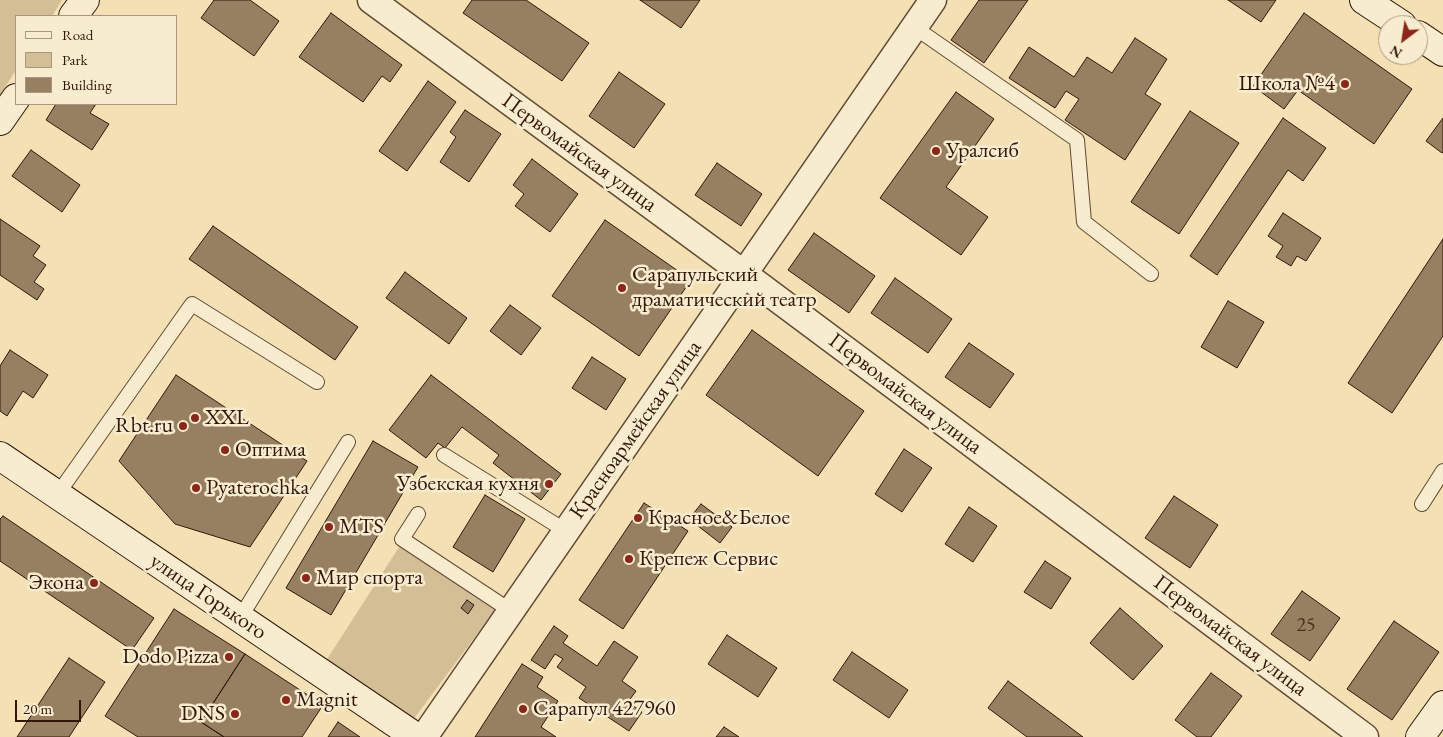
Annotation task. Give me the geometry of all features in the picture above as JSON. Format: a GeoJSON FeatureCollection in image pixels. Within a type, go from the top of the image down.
{"type":"FeatureCollection","features":[{"type":"Feature","properties":{"kind":"street"},"geometry":{"type":"LineString","coordinates":[[74,15],[85,0]]}},
{"type":"Feature","properties":{"kind":"street","name":"Первомайская улица"},"geometry":{"type":"LineString","coordinates":[[371,0],[744,274],[1365,737]]}},
{"type":"Feature","properties":{"kind":"street","name":"Красноармейская улица"},"geometry":{"type":"LineString","coordinates":[[424,737],[933,0]]}},
{"type":"Feature","properties":{"kind":"street"},"geometry":{"type":"LineString","coordinates":[[1364,0],[1387,15]]}},
{"type":"Feature","properties":{"kind":"street"},"geometry":{"type":"LineString","coordinates":[[1428,42],[1443,52]]}},
{"type":"Feature","properties":{"kind":"street"},"geometry":{"type":"LineString","coordinates":[[0,121],[15,99]]}},
{"type":"Feature","properties":{"kind":"street","name":"улица Горького"},"geometry":{"type":"LineString","coordinates":[[0,456],[416,737]]}},
{"type":"Feature","properties":{"kind":"street"},"geometry":{"type":"LineString","coordinates":[[1420,737],[1443,705]]}},
{"type":"Feature","properties":{"kind":"lane"},"geometry":{"type":"LineString","coordinates":[[914,27],[1078,140],[1084,222],[1150,274]]}},
{"type":"Feature","properties":{"kind":"lane"},"geometry":{"type":"LineString","coordinates":[[57,495],[192,304],[317,382]]}},
{"type":"Feature","properties":{"kind":"lane"},"geometry":{"type":"LineString","coordinates":[[240,618],[348,442]]}},
{"type":"Feature","properties":{"kind":"lane"},"geometry":{"type":"LineString","coordinates":[[444,455],[566,531]]}},
{"type":"Feature","properties":{"kind":"lane"},"geometry":{"type":"LineString","coordinates":[[1422,504],[1443,471]]}},
{"type":"Feature","properties":{"kind":"lane"},"geometry":{"type":"LineString","coordinates":[[418,514],[402,539],[511,611]]}},
{"type":"Feature","properties":{"kind":"green space"},"geometry":{"type":"Polygon","coordinates":[[[0,0],[62,0],[53,15],[15,15],[15,72],[0,95],[0,0]]]}},
{"type":"Feature","properties":{"kind":"green space"},"geometry":{"type":"Polygon","coordinates":[[[401,544],[495,610],[413,720],[324,664],[401,544]]]}},
{"type":"Feature","properties":{"kind":"building"},"geometry":{"type":"Polygon","coordinates":[[[214,0],[250,0],[279,21],[254,56],[201,18],[214,0]]]}},
{"type":"Feature","properties":{"kind":"building"},"geometry":{"type":"Polygon","coordinates":[[[472,0],[526,0],[589,43],[562,81],[463,13],[472,0]]]}},
{"type":"Feature","properties":{"kind":"building"},"geometry":{"type":"Polygon","coordinates":[[[640,0],[700,0],[681,28],[640,0]]]}},
{"type":"Feature","properties":{"kind":"building"},"geometry":{"type":"Polygon","coordinates":[[[979,0],[1028,0],[984,63],[951,40],[979,0]]]}},
{"type":"Feature","properties":{"kind":"building"},"geometry":{"type":"Polygon","coordinates":[[[1228,0],[1276,0],[1261,22],[1228,0]]]}},
{"type":"Feature","properties":{"kind":"building"},"geometry":{"type":"Polygon","coordinates":[[[331,13],[402,65],[390,82],[382,76],[363,102],[299,57],[331,13]]]}},
{"type":"Feature","properties":{"kind":"building","name":"Школа №4"},"geometry":{"type":"Polygon","coordinates":[[[1304,13],[1412,89],[1374,144],[1298,90],[1284,109],[1253,86],[1304,13]]]}},
{"type":"Feature","properties":{"kind":"building"},"geometry":{"type":"Polygon","coordinates":[[[1135,38],[1167,59],[1145,94],[1161,104],[1125,160],[1065,120],[1079,99],[1066,91],[1055,108],[1009,78],[1029,47],[1074,77],[1087,57],[1112,73],[1135,38]]]}},
{"type":"Feature","properties":{"kind":"building"},"geometry":{"type":"Polygon","coordinates":[[[619,72],[665,104],[634,148],[589,116],[619,72]]]}},
{"type":"Feature","properties":{"kind":"building"},"geometry":{"type":"Polygon","coordinates":[[[428,81],[456,102],[407,171],[379,151],[428,81]]]}},
{"type":"Feature","properties":{"kind":"building"},"geometry":{"type":"Polygon","coordinates":[[[956,92],[994,119],[946,187],[988,217],[961,255],[880,198],[956,92]]]}},
{"type":"Feature","properties":{"kind":"building"},"geometry":{"type":"Polygon","coordinates":[[[55,105],[95,105],[90,113],[109,124],[92,150],[46,120],[55,105]]]}},
{"type":"Feature","properties":{"kind":"building"},"geometry":{"type":"Polygon","coordinates":[[[465,110],[501,134],[469,182],[440,162],[456,137],[450,132],[465,110]]]}},
{"type":"Feature","properties":{"kind":"building"},"geometry":{"type":"Polygon","coordinates":[[[1190,111],[1239,143],[1179,234],[1131,202],[1190,111]]]}},
{"type":"Feature","properties":{"kind":"building"},"geometry":{"type":"Polygon","coordinates":[[[1283,118],[1326,148],[1303,181],[1288,170],[1217,275],[1190,256],[1283,118]]]}},
{"type":"Feature","properties":{"kind":"building"},"geometry":{"type":"Polygon","coordinates":[[[1443,118],[1443,152],[1442,153],[1426,141],[1443,118]]]}},
{"type":"Feature","properties":{"kind":"building"},"geometry":{"type":"Polygon","coordinates":[[[31,150],[80,185],[62,212],[12,176],[31,150]]]}},
{"type":"Feature","properties":{"kind":"building"},"geometry":{"type":"Polygon","coordinates":[[[532,159],[578,194],[550,232],[515,206],[524,194],[513,185],[532,159]]]}},
{"type":"Feature","properties":{"kind":"building"},"geometry":{"type":"Polygon","coordinates":[[[717,163],[762,194],[741,226],[695,195],[717,163]]]}},
{"type":"Feature","properties":{"kind":"building"},"geometry":{"type":"Polygon","coordinates":[[[1283,213],[1321,238],[1306,261],[1297,256],[1291,266],[1276,257],[1283,246],[1268,236],[1283,213]]]}},
{"type":"Feature","properties":{"kind":"building"},"geometry":{"type":"Polygon","coordinates":[[[0,219],[40,246],[33,256],[46,265],[34,282],[44,289],[37,300],[0,275],[0,219]]]}},
{"type":"Feature","properties":{"kind":"building","name":"Сарапульский драматический театр"},"geometry":{"type":"Polygon","coordinates":[[[605,220],[691,280],[639,356],[552,296],[605,220]]]}},
{"type":"Feature","properties":{"kind":"building"},"geometry":{"type":"Polygon","coordinates":[[[213,226],[358,327],[335,360],[189,259],[213,226]]]}},
{"type":"Feature","properties":{"kind":"building"},"geometry":{"type":"Polygon","coordinates":[[[814,233],[875,276],[849,313],[788,270],[814,233]]]}},
{"type":"Feature","properties":{"kind":"building"},"geometry":{"type":"Polygon","coordinates":[[[1443,239],[1443,336],[1392,413],[1348,383],[1443,239]]]}},
{"type":"Feature","properties":{"kind":"building"},"geometry":{"type":"Polygon","coordinates":[[[405,272],[467,318],[449,344],[386,298],[405,272]]]}},
{"type":"Feature","properties":{"kind":"building"},"geometry":{"type":"Polygon","coordinates":[[[895,278],[952,319],[928,353],[871,313],[895,278]]]}},
{"type":"Feature","properties":{"kind":"building"},"geometry":{"type":"Polygon","coordinates":[[[1228,301],[1264,322],[1237,368],[1201,347],[1228,301]]]}},
{"type":"Feature","properties":{"kind":"building"},"geometry":{"type":"Polygon","coordinates":[[[510,305],[541,328],[521,355],[490,331],[510,305]]]}},
{"type":"Feature","properties":{"kind":"building"},"geometry":{"type":"Polygon","coordinates":[[[752,330],[864,411],[818,476],[706,395],[752,330]]]}},
{"type":"Feature","properties":{"kind":"building"},"geometry":{"type":"Polygon","coordinates":[[[969,343],[1014,374],[990,408],[945,377],[969,343]]]}},
{"type":"Feature","properties":{"kind":"building"},"geometry":{"type":"Polygon","coordinates":[[[10,350],[48,375],[33,398],[23,391],[7,416],[0,411],[0,366],[10,350]]]}},
{"type":"Feature","properties":{"kind":"building"},"geometry":{"type":"Polygon","coordinates":[[[592,357],[626,379],[606,410],[572,388],[592,357]]]}},
{"type":"Feature","properties":{"kind":"building","name":"XXL"},"geometry":{"type":"Polygon","coordinates":[[[176,375],[307,461],[250,547],[175,524],[119,461],[176,375]]]}},
{"type":"Feature","properties":{"kind":"building"},"geometry":{"type":"Polygon","coordinates":[[[431,375],[561,474],[541,500],[493,463],[499,455],[462,427],[445,448],[438,443],[426,458],[389,430],[431,375]]]}},
{"type":"Feature","properties":{"kind":"building"},"geometry":{"type":"Polygon","coordinates":[[[373,441],[418,467],[331,615],[286,588],[373,441]]]}},
{"type":"Feature","properties":{"kind":"building"},"geometry":{"type":"Polygon","coordinates":[[[904,449],[932,468],[902,512],[875,494],[904,449]]]}},
{"type":"Feature","properties":{"kind":"building"},"geometry":{"type":"Polygon","coordinates":[[[485,495],[525,519],[493,572],[453,547],[485,495]]]}},
{"type":"Feature","properties":{"kind":"building"},"geometry":{"type":"Polygon","coordinates":[[[1174,496],[1218,525],[1190,568],[1145,538],[1174,496]]]}},
{"type":"Feature","properties":{"kind":"building"},"geometry":{"type":"Polygon","coordinates":[[[644,503],[688,531],[623,629],[579,600],[644,503]]]}},
{"type":"Feature","properties":{"kind":"building"},"geometry":{"type":"Polygon","coordinates":[[[701,504],[732,527],[720,543],[689,519],[701,504]]]}},
{"type":"Feature","properties":{"kind":"building"},"geometry":{"type":"Polygon","coordinates":[[[969,507],[997,526],[973,562],[945,544],[969,507]]]}},
{"type":"Feature","properties":{"kind":"building"},"geometry":{"type":"Polygon","coordinates":[[[3,516],[154,618],[132,650],[0,561],[0,519],[3,516]]]}},
{"type":"Feature","properties":{"kind":"building"},"geometry":{"type":"Polygon","coordinates":[[[1045,561],[1071,578],[1051,609],[1024,592],[1045,561]]]}},
{"type":"Feature","properties":{"kind":"building"},"geometry":{"type":"Polygon","coordinates":[[[1302,591],[1340,618],[1310,661],[1271,634],[1302,591]]]}},
{"type":"Feature","properties":{"kind":"building"},"geometry":{"type":"Polygon","coordinates":[[[467,600],[474,605],[468,614],[461,608],[467,600]]]}},
{"type":"Feature","properties":{"kind":"building"},"geometry":{"type":"Polygon","coordinates":[[[1120,608],[1163,646],[1133,680],[1090,643],[1120,608]]]}},
{"type":"Feature","properties":{"kind":"building"},"geometry":{"type":"Polygon","coordinates":[[[174,609],[245,654],[201,722],[224,737],[138,737],[105,716],[174,609]]]}},
{"type":"Feature","properties":{"kind":"building"},"geometry":{"type":"Polygon","coordinates":[[[1394,621],[1439,652],[1392,720],[1347,689],[1394,621]]]}},
{"type":"Feature","properties":{"kind":"building"},"geometry":{"type":"Polygon","coordinates":[[[554,626],[568,636],[563,643],[597,666],[614,641],[638,657],[622,681],[636,691],[628,702],[642,712],[629,731],[579,698],[586,687],[557,667],[563,659],[555,654],[545,669],[531,660],[554,626]]]}},
{"type":"Feature","properties":{"kind":"building"},"geometry":{"type":"Polygon","coordinates":[[[727,635],[777,668],[758,697],[708,664],[727,635]]]}},
{"type":"Feature","properties":{"kind":"building"},"geometry":{"type":"Polygon","coordinates":[[[852,652],[908,690],[889,718],[833,680],[852,652]]]}},
{"type":"Feature","properties":{"kind":"building"},"geometry":{"type":"Polygon","coordinates":[[[245,654],[323,705],[302,737],[224,737],[201,722],[245,654]]]}},
{"type":"Feature","properties":{"kind":"building"},"geometry":{"type":"Polygon","coordinates":[[[69,658],[105,682],[69,737],[17,737],[69,658]]]}},
{"type":"Feature","properties":{"kind":"building"},"geometry":{"type":"Polygon","coordinates":[[[522,664],[543,677],[537,687],[558,701],[541,727],[556,737],[475,737],[522,664]]]}},
{"type":"Feature","properties":{"kind":"building"},"geometry":{"type":"Polygon","coordinates":[[[1211,673],[1242,696],[1211,737],[1197,737],[1175,720],[1211,673]]]}},
{"type":"Feature","properties":{"kind":"building"},"geometry":{"type":"Polygon","coordinates":[[[1008,681],[1083,737],[1027,737],[988,708],[1008,681]]]}},
{"type":"Feature","properties":{"kind":"building"},"geometry":{"type":"Polygon","coordinates":[[[338,722],[360,737],[328,737],[338,722]]]}},
{"type":"Feature","properties":{"kind":"building"},"geometry":{"type":"Polygon","coordinates":[[[724,727],[739,737],[716,737],[724,727]]]}},
{"type":"Feature","properties":{"kind":"place","name":"Школа №4"},"geometry":{"type":"Point","coordinates":[1345,84]}},
{"type":"Feature","properties":{"kind":"place","name":"Уралсиб"},"geometry":{"type":"Point","coordinates":[936,151]}},
{"type":"Feature","properties":{"kind":"place","name":"Сарапульский драматический театр"},"geometry":{"type":"Point","coordinates":[622,288]}},
{"type":"Feature","properties":{"kind":"place","name":"XXL"},"geometry":{"type":"Point","coordinates":[195,418]}},
{"type":"Feature","properties":{"kind":"place","name":"Rbt.ru"},"geometry":{"type":"Point","coordinates":[183,426]}},
{"type":"Feature","properties":{"kind":"place","name":"Оптима"},"geometry":{"type":"Point","coordinates":[225,450]}},
{"type":"Feature","properties":{"kind":"place","name":"Узбекская кухня"},"geometry":{"type":"Point","coordinates":[549,484]}},
{"type":"Feature","properties":{"kind":"place","name":"Pyaterochka"},"geometry":{"type":"Point","coordinates":[196,488]}},
{"type":"Feature","properties":{"kind":"place","name":"Красное&Белое"},"geometry":{"type":"Point","coordinates":[638,518]}},
{"type":"Feature","properties":{"kind":"place","name":"MTS"},"geometry":{"type":"Point","coordinates":[329,527]}},
{"type":"Feature","properties":{"kind":"place","name":"Крепеж Сервис"},"geometry":{"type":"Point","coordinates":[629,559]}},
{"type":"Feature","properties":{"kind":"place","name":"Мир спорта"},"geometry":{"type":"Point","coordinates":[306,578]}},
{"type":"Feature","properties":{"kind":"place","name":"Экона"},"geometry":{"type":"Point","coordinates":[94,583]}},
{"type":"Feature","properties":{"kind":"place","name":"Dodo Pizza"},"geometry":{"type":"Point","coordinates":[229,657]}},
{"type":"Feature","properties":{"kind":"place","name":"Magnit"},"geometry":{"type":"Point","coordinates":[286,700]}},
{"type":"Feature","properties":{"kind":"place","name":"Сарапул 427960"},"geometry":{"type":"Point","coordinates":[523,709]}},
{"type":"Feature","properties":{"kind":"place","name":"DNS"},"geometry":{"type":"Point","coordinates":[235,714]}}]}
